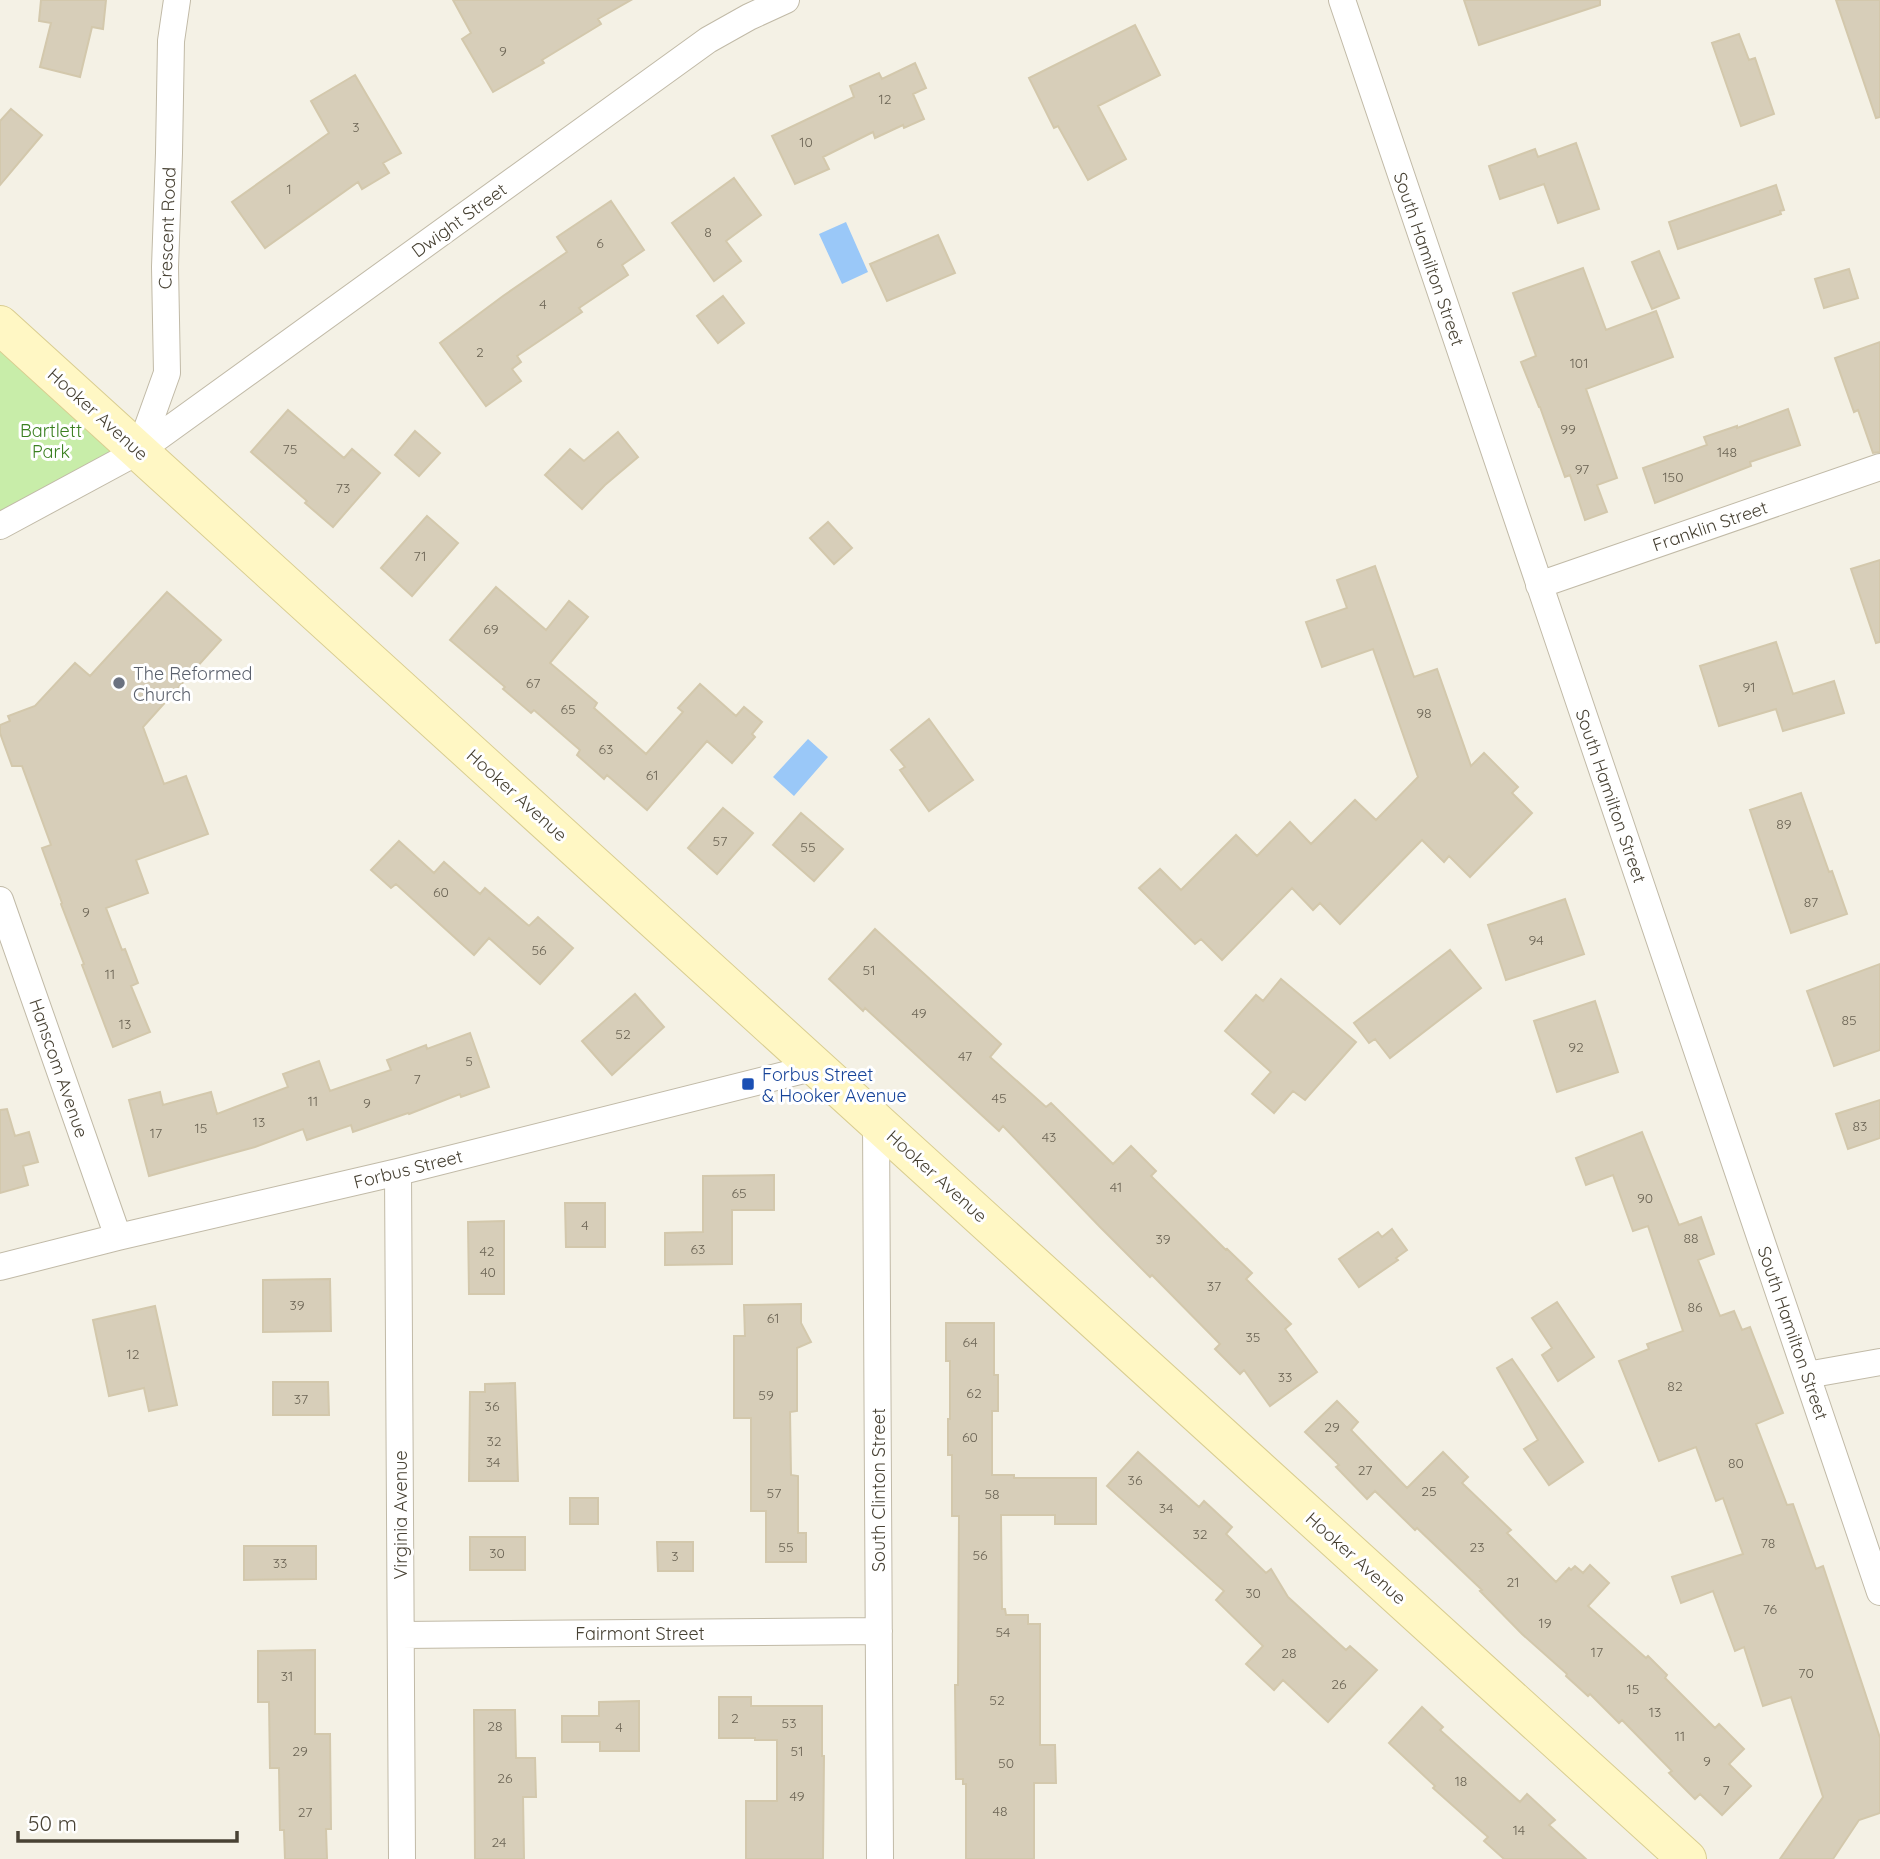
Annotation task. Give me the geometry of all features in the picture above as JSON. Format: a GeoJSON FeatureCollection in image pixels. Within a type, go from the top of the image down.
{"type":"FeatureCollection","features":[{"type":"Feature","properties":{"kind":"street","name":"Crescent Road"},"geometry":{"type":"LineString","coordinates":[[139,451],[167,373],[164,267],[172,41],[177,0]]}},
{"type":"Feature","properties":{"kind":"street","name":"Dwight Street"},"geometry":{"type":"LineString","coordinates":[[139,451],[708,40],[786,0]]}},
{"type":"Feature","properties":{"kind":"street","name":"South Hamilton Street"},"geometry":{"type":"LineString","coordinates":[[1342,0],[1880,1592]]}},
{"type":"Feature","properties":{"kind":"street","name":"Hooker Avenue"},"geometry":{"type":"LineString","coordinates":[[0,325],[1687,1859]]}},
{"type":"Feature","properties":{"kind":"street"},"geometry":{"type":"LineString","coordinates":[[0,526],[139,451]]}},
{"type":"Feature","properties":{"kind":"street","name":"Franklin Street"},"geometry":{"type":"LineString","coordinates":[[1539,585],[1880,467]]}},
{"type":"Feature","properties":{"kind":"street","name":"Hanscom Avenue"},"geometry":{"type":"LineString","coordinates":[[0,900],[118,1237]]}},
{"type":"Feature","properties":{"kind":"street","name":"Forbus Street"},"geometry":{"type":"LineString","coordinates":[[0,1267],[398,1172],[816,1067]]}},
{"type":"Feature","properties":{"kind":"street","name":"South Clinton Street"},"geometry":{"type":"LineString","coordinates":[[876,1121],[880,1859]]}},
{"type":"Feature","properties":{"kind":"street","name":"Virginia Avenue"},"geometry":{"type":"LineString","coordinates":[[398,1172],[402,1859]]}},
{"type":"Feature","properties":{"kind":"street"},"geometry":{"type":"LineString","coordinates":[[1807,1375],[1880,1362]]}},
{"type":"Feature","properties":{"kind":"street","name":"Fairmont Street"},"geometry":{"type":"LineString","coordinates":[[401,1634],[879,1631]]}},
{"type":"Feature","properties":{"kind":"green space","name":"Bartlett Park"},"geometry":{"type":"Polygon","coordinates":[[[0,325],[139,451],[0,526],[0,325]]]}},
{"type":"Feature","properties":{"kind":"water"},"geometry":{"type":"Polygon","coordinates":[[[846,222],[868,272],[842,284],[819,234],[846,222]]]}},
{"type":"Feature","properties":{"kind":"water"},"geometry":{"type":"Polygon","coordinates":[[[808,739],[828,757],[794,796],[773,777],[808,739]]]}},
{"type":"Feature","properties":{"kind":"building"},"geometry":{"type":"Polygon","coordinates":[[[41,0],[106,0],[103,29],[92,27],[80,77],[40,67],[51,23],[39,21],[41,0]]]}},
{"type":"Feature","properties":{"kind":"building"},"geometry":{"type":"Polygon","coordinates":[[[453,0],[631,0],[598,19],[601,24],[542,60],[544,63],[493,92],[462,39],[471,33],[453,0]]]}},
{"type":"Feature","properties":{"kind":"building"},"geometry":{"type":"Polygon","coordinates":[[[1464,0],[1600,0],[1600,5],[1479,45],[1464,0]]]}},
{"type":"Feature","properties":{"kind":"building"},"geometry":{"type":"Polygon","coordinates":[[[1836,0],[1880,0],[1880,117],[1876,118],[1836,0]]]}},
{"type":"Feature","properties":{"kind":"building"},"geometry":{"type":"Polygon","coordinates":[[[1135,25],[1160,75],[1098,106],[1126,159],[1088,180],[1058,126],[1054,128],[1029,78],[1135,25]]]}},
{"type":"Feature","properties":{"kind":"building"},"geometry":{"type":"Polygon","coordinates":[[[1739,34],[1749,60],[1755,58],[1774,114],[1741,126],[1712,43],[1739,34]]]}},
{"type":"Feature","properties":{"kind":"building"},"geometry":{"type":"Polygon","coordinates":[[[915,63],[926,88],[913,94],[924,119],[875,138],[873,132],[823,157],[829,169],[795,184],[772,136],[854,97],[850,86],[879,73],[882,79],[915,63]]]}},
{"type":"Feature","properties":{"kind":"building"},"geometry":{"type":"Polygon","coordinates":[[[355,75],[401,153],[383,163],[389,173],[362,189],[358,182],[265,248],[232,202],[329,133],[311,101],[355,75]]]}},
{"type":"Feature","properties":{"kind":"building"},"geometry":{"type":"Polygon","coordinates":[[[11,109],[42,135],[0,185],[0,121],[11,109]]]}},
{"type":"Feature","properties":{"kind":"building"},"geometry":{"type":"Polygon","coordinates":[[[1576,143],[1599,209],[1558,223],[1544,184],[1500,199],[1489,166],[1535,149],[1538,157],[1576,143]]]}},
{"type":"Feature","properties":{"kind":"building"},"geometry":{"type":"Polygon","coordinates":[[[734,178],[761,215],[726,241],[741,261],[714,281],[672,223],[734,178]]]}},
{"type":"Feature","properties":{"kind":"building"},"geometry":{"type":"Polygon","coordinates":[[[1776,185],[1784,210],[1780,211],[1781,214],[1678,249],[1669,222],[1776,185]]]}},
{"type":"Feature","properties":{"kind":"building"},"geometry":{"type":"Polygon","coordinates":[[[611,201],[644,250],[622,265],[628,275],[579,308],[582,312],[517,356],[521,362],[512,369],[521,381],[486,406],[440,343],[567,252],[557,237],[611,201]]]}},
{"type":"Feature","properties":{"kind":"building"},"geometry":{"type":"Polygon","coordinates":[[[938,235],[955,273],[887,301],[870,264],[938,235]]]}},
{"type":"Feature","properties":{"kind":"building"},"geometry":{"type":"Polygon","coordinates":[[[1659,251],[1679,298],[1652,309],[1632,262],[1659,251]]]}},
{"type":"Feature","properties":{"kind":"building"},"geometry":{"type":"Polygon","coordinates":[[[1583,268],[1606,330],[1656,311],[1673,357],[1586,389],[1617,478],[1597,485],[1607,512],[1585,520],[1570,475],[1565,477],[1521,362],[1536,356],[1513,293],[1583,268]]]}},
{"type":"Feature","properties":{"kind":"building"},"geometry":{"type":"Polygon","coordinates":[[[1849,269],[1858,298],[1824,308],[1815,279],[1849,269]]]}},
{"type":"Feature","properties":{"kind":"building"},"geometry":{"type":"Polygon","coordinates":[[[723,296],[744,323],[718,343],[697,316],[723,296]]]}},
{"type":"Feature","properties":{"kind":"building"},"geometry":{"type":"Polygon","coordinates":[[[1880,342],[1880,452],[1873,453],[1858,410],[1854,412],[1835,358],[1880,342]]]}},
{"type":"Feature","properties":{"kind":"building"},"geometry":{"type":"Polygon","coordinates":[[[1788,409],[1800,445],[1750,462],[1751,466],[1655,503],[1643,468],[1707,445],[1704,437],[1788,409]]]}},
{"type":"Feature","properties":{"kind":"building"},"geometry":{"type":"Polygon","coordinates":[[[288,410],[344,458],[352,449],[380,473],[333,527],[251,452],[288,410]]]}},
{"type":"Feature","properties":{"kind":"building"},"geometry":{"type":"Polygon","coordinates":[[[415,431],[440,453],[419,476],[395,455],[415,431]]]}},
{"type":"Feature","properties":{"kind":"building"},"geometry":{"type":"Polygon","coordinates":[[[618,432],[638,457],[582,509],[545,475],[570,449],[584,461],[618,432]]]}},
{"type":"Feature","properties":{"kind":"building"},"geometry":{"type":"Polygon","coordinates":[[[427,516],[458,543],[412,596],[381,568],[427,516]]]}},
{"type":"Feature","properties":{"kind":"building"},"geometry":{"type":"Polygon","coordinates":[[[828,522],[852,548],[834,564],[810,538],[828,522]]]}},
{"type":"Feature","properties":{"kind":"building"},"geometry":{"type":"Polygon","coordinates":[[[1880,560],[1880,642],[1876,643],[1851,569],[1880,560]]]}},
{"type":"Feature","properties":{"kind":"building"},"geometry":{"type":"Polygon","coordinates":[[[1375,566],[1414,677],[1437,669],[1471,766],[1484,753],[1518,787],[1512,793],[1532,813],[1470,877],[1449,856],[1444,862],[1422,840],[1340,924],[1320,903],[1313,910],[1292,888],[1222,960],[1201,939],[1195,944],[1139,888],[1160,869],[1181,890],[1236,835],[1257,856],[1290,822],[1311,844],[1355,800],[1376,820],[1418,777],[1373,649],[1322,667],[1306,622],[1347,608],[1337,580],[1375,566]]]}},
{"type":"Feature","properties":{"kind":"building"},"geometry":{"type":"Polygon","coordinates":[[[496,587],[546,630],[569,601],[588,617],[550,663],[597,703],[594,708],[646,754],[683,712],[678,708],[700,684],[736,716],[744,707],[762,722],[752,734],[755,737],[732,763],[707,741],[647,810],[607,775],[604,779],[577,755],[580,750],[534,710],[531,713],[450,640],[496,587]]]}},
{"type":"Feature","properties":{"kind":"building"},"geometry":{"type":"Polygon","coordinates":[[[167,592],[221,640],[143,727],[164,784],[186,776],[208,834],[136,860],[148,893],[106,908],[138,983],[131,986],[150,1032],[113,1047],[42,848],[51,845],[22,766],[12,766],[0,733],[0,725],[10,721],[8,716],[35,706],[75,663],[90,676],[167,592]]]}},
{"type":"Feature","properties":{"kind":"building"},"geometry":{"type":"Polygon","coordinates":[[[1776,642],[1793,694],[1834,681],[1844,713],[1783,731],[1776,709],[1719,726],[1700,666],[1776,642]]]}},
{"type":"Feature","properties":{"kind":"building"},"geometry":{"type":"Polygon","coordinates":[[[929,719],[973,780],[929,811],[900,770],[905,767],[891,750],[929,719]]]}},
{"type":"Feature","properties":{"kind":"building"},"geometry":{"type":"Polygon","coordinates":[[[1801,793],[1847,914],[1791,933],[1750,810],[1801,793]]]}},
{"type":"Feature","properties":{"kind":"building"},"geometry":{"type":"Polygon","coordinates":[[[723,808],[753,833],[717,874],[688,848],[723,808]]]}},
{"type":"Feature","properties":{"kind":"building"},"geometry":{"type":"Polygon","coordinates":[[[801,813],[843,849],[814,881],[773,845],[801,813]]]}},
{"type":"Feature","properties":{"kind":"building"},"geometry":{"type":"Polygon","coordinates":[[[399,841],[434,873],[444,862],[480,894],[485,888],[529,926],[538,917],[573,948],[540,984],[489,938],[474,955],[396,884],[391,888],[371,870],[399,841]]]}},
{"type":"Feature","properties":{"kind":"building"},"geometry":{"type":"Polygon","coordinates":[[[1565,899],[1584,954],[1506,980],[1488,925],[1565,899]]]}},
{"type":"Feature","properties":{"kind":"building"},"geometry":{"type":"Polygon","coordinates":[[[875,929],[1001,1044],[990,1057],[1046,1107],[1051,1103],[1113,1164],[1131,1146],[1156,1171],[1151,1176],[1252,1273],[1246,1279],[1291,1324],[1285,1329],[1317,1372],[1270,1406],[1244,1370],[1240,1374],[1215,1349],[1220,1344],[1100,1227],[1003,1126],[999,1131],[865,1008],[863,1011],[829,979],[875,929]]]}},
{"type":"Feature","properties":{"kind":"building"},"geometry":{"type":"Polygon","coordinates":[[[1450,950],[1481,988],[1390,1058],[1375,1039],[1369,1043],[1354,1023],[1450,950]]]}},
{"type":"Feature","properties":{"kind":"building"},"geometry":{"type":"Polygon","coordinates":[[[1880,964],[1880,1050],[1834,1066],[1807,991],[1880,964]]]}},
{"type":"Feature","properties":{"kind":"building"},"geometry":{"type":"Polygon","coordinates":[[[1281,979],[1356,1042],[1305,1100],[1293,1091],[1274,1113],[1252,1094],[1271,1072],[1225,1031],[1256,995],[1263,1001],[1281,979]]]}},
{"type":"Feature","properties":{"kind":"building"},"geometry":{"type":"Polygon","coordinates":[[[635,994],[664,1027],[612,1075],[582,1041],[635,994]]]}},
{"type":"Feature","properties":{"kind":"building"},"geometry":{"type":"Polygon","coordinates":[[[1595,1001],[1618,1072],[1557,1092],[1534,1021],[1595,1001]]]}},
{"type":"Feature","properties":{"kind":"building"},"geometry":{"type":"Polygon","coordinates":[[[470,1033],[489,1087],[461,1097],[460,1094],[353,1132],[351,1125],[307,1140],[303,1129],[255,1147],[149,1176],[129,1100],[160,1092],[163,1105],[211,1092],[217,1114],[288,1087],[283,1074],[319,1061],[330,1091],[391,1070],[387,1060],[426,1045],[427,1049],[470,1033]]]}},
{"type":"Feature","properties":{"kind":"building"},"geometry":{"type":"Polygon","coordinates":[[[1880,1100],[1880,1138],[1848,1149],[1836,1114],[1880,1100]]]}},
{"type":"Feature","properties":{"kind":"building"},"geometry":{"type":"Polygon","coordinates":[[[7,1109],[15,1136],[29,1132],[38,1162],[23,1166],[28,1185],[0,1193],[0,1110],[7,1109]]]}},
{"type":"Feature","properties":{"kind":"building"},"geometry":{"type":"Polygon","coordinates":[[[1642,1132],[1679,1225],[1701,1217],[1714,1254],[1698,1260],[1720,1316],[1734,1311],[1742,1330],[1750,1327],[1783,1413],[1756,1424],[1787,1505],[1793,1504],[1816,1569],[1823,1566],[1880,1738],[1880,1813],[1859,1820],[1833,1859],[1780,1859],[1823,1797],[1791,1697],[1763,1706],[1744,1647],[1735,1651],[1713,1591],[1681,1603],[1672,1577],[1743,1554],[1723,1498],[1716,1501],[1696,1447],[1659,1461],[1619,1361],[1649,1349],[1647,1344],[1683,1331],[1648,1226],[1633,1231],[1613,1175],[1586,1185],[1576,1158],[1642,1132]]]}},
{"type":"Feature","properties":{"kind":"building"},"geometry":{"type":"Polygon","coordinates":[[[774,1175],[774,1210],[732,1210],[732,1264],[665,1265],[665,1233],[703,1232],[703,1176],[774,1175]]]}},
{"type":"Feature","properties":{"kind":"building"},"geometry":{"type":"Polygon","coordinates":[[[565,1203],[605,1203],[605,1247],[566,1247],[565,1203]]]}},
{"type":"Feature","properties":{"kind":"building"},"geometry":{"type":"Polygon","coordinates":[[[504,1221],[504,1294],[469,1294],[468,1222],[504,1221]]]}},
{"type":"Feature","properties":{"kind":"building"},"geometry":{"type":"Polygon","coordinates":[[[1392,1229],[1407,1250],[1396,1258],[1398,1260],[1359,1287],[1339,1259],[1378,1232],[1382,1237],[1392,1229]]]}},
{"type":"Feature","properties":{"kind":"building"},"geometry":{"type":"Polygon","coordinates":[[[330,1279],[331,1331],[263,1332],[263,1280],[330,1279]]]}},
{"type":"Feature","properties":{"kind":"building"},"geometry":{"type":"Polygon","coordinates":[[[1557,1302],[1594,1357],[1558,1381],[1542,1355],[1552,1348],[1532,1318],[1557,1302]]]}},
{"type":"Feature","properties":{"kind":"building"},"geometry":{"type":"Polygon","coordinates":[[[801,1304],[801,1323],[811,1342],[797,1348],[797,1411],[790,1412],[791,1475],[798,1476],[798,1533],[806,1533],[806,1562],[766,1562],[766,1511],[751,1511],[751,1418],[734,1418],[734,1336],[745,1336],[744,1305],[801,1304]]]}},
{"type":"Feature","properties":{"kind":"building"},"geometry":{"type":"Polygon","coordinates":[[[155,1306],[177,1405],[149,1411],[144,1388],[109,1396],[93,1320],[155,1306]]]}},
{"type":"Feature","properties":{"kind":"building"},"geometry":{"type":"Polygon","coordinates":[[[946,1323],[994,1323],[994,1375],[998,1375],[998,1411],[992,1411],[992,1475],[1014,1475],[1014,1478],[1096,1478],[1096,1524],[1055,1524],[1055,1515],[1001,1515],[1002,1609],[1005,1609],[1006,1615],[1028,1615],[1028,1624],[1040,1624],[1040,1745],[1055,1745],[1056,1783],[1034,1783],[1034,1859],[966,1859],[966,1784],[963,1784],[963,1779],[956,1779],[959,1516],[952,1516],[952,1455],[948,1455],[950,1361],[946,1361],[946,1323]]]}},
{"type":"Feature","properties":{"kind":"building"},"geometry":{"type":"Polygon","coordinates":[[[1512,1359],[1583,1462],[1549,1485],[1524,1449],[1538,1440],[1497,1368],[1512,1359]]]}},
{"type":"Feature","properties":{"kind":"building"},"geometry":{"type":"Polygon","coordinates":[[[273,1382],[328,1382],[329,1415],[273,1415],[273,1382]]]}},
{"type":"Feature","properties":{"kind":"building"},"geometry":{"type":"Polygon","coordinates":[[[515,1383],[518,1481],[469,1481],[470,1392],[485,1392],[485,1384],[515,1383]]]}},
{"type":"Feature","properties":{"kind":"building"},"geometry":{"type":"Polygon","coordinates":[[[1337,1401],[1358,1422],[1351,1430],[1407,1488],[1443,1452],[1468,1477],[1462,1483],[1511,1530],[1507,1533],[1556,1582],[1569,1568],[1571,1570],[1575,1566],[1583,1573],[1590,1565],[1609,1583],[1588,1606],[1646,1658],[1648,1656],[1667,1675],[1665,1678],[1715,1728],[1719,1724],[1744,1749],[1729,1764],[1751,1786],[1722,1815],[1700,1794],[1695,1799],[1669,1773],[1672,1771],[1622,1720],[1619,1723],[1590,1694],[1588,1696],[1566,1676],[1567,1674],[1522,1634],[1480,1591],[1482,1590],[1417,1528],[1415,1530],[1375,1491],[1367,1499],[1336,1467],[1339,1465],[1305,1432],[1337,1401]]]}},
{"type":"Feature","properties":{"kind":"building"},"geometry":{"type":"Polygon","coordinates":[[[1138,1452],[1199,1507],[1204,1501],[1232,1527],[1226,1534],[1266,1573],[1271,1569],[1288,1597],[1346,1650],[1350,1646],[1377,1670],[1328,1722],[1283,1680],[1274,1690],[1246,1664],[1263,1646],[1216,1600],[1224,1591],[1107,1486],[1138,1452]]]}},
{"type":"Feature","properties":{"kind":"building"},"geometry":{"type":"Polygon","coordinates":[[[570,1498],[598,1498],[598,1524],[570,1524],[570,1498]]]}},
{"type":"Feature","properties":{"kind":"building"},"geometry":{"type":"Polygon","coordinates":[[[470,1537],[525,1537],[525,1570],[470,1570],[470,1537]]]}},
{"type":"Feature","properties":{"kind":"building"},"geometry":{"type":"Polygon","coordinates":[[[657,1542],[693,1542],[693,1571],[658,1571],[657,1542]]]}},
{"type":"Feature","properties":{"kind":"building"},"geometry":{"type":"Polygon","coordinates":[[[244,1546],[316,1546],[316,1579],[244,1580],[244,1546]]]}},
{"type":"Feature","properties":{"kind":"building"},"geometry":{"type":"Polygon","coordinates":[[[315,1650],[315,1734],[330,1734],[331,1829],[326,1829],[327,1859],[285,1859],[284,1830],[280,1830],[279,1768],[270,1768],[269,1702],[258,1702],[258,1651],[315,1650]]]}},
{"type":"Feature","properties":{"kind":"building"},"geometry":{"type":"Polygon","coordinates":[[[719,1697],[751,1697],[751,1706],[822,1706],[823,1859],[746,1859],[746,1801],[777,1801],[777,1740],[719,1738],[719,1697]]]}},
{"type":"Feature","properties":{"kind":"building"},"geometry":{"type":"Polygon","coordinates":[[[639,1701],[639,1751],[600,1751],[600,1742],[562,1742],[562,1716],[599,1716],[599,1702],[639,1701]]]}},
{"type":"Feature","properties":{"kind":"building"},"geometry":{"type":"Polygon","coordinates":[[[1422,1707],[1443,1727],[1440,1730],[1520,1802],[1527,1794],[1555,1820],[1549,1825],[1586,1859],[1504,1859],[1484,1841],[1488,1837],[1433,1788],[1435,1786],[1389,1743],[1422,1707]]]}},
{"type":"Feature","properties":{"kind":"building"},"geometry":{"type":"Polygon","coordinates":[[[474,1710],[515,1710],[516,1758],[535,1758],[536,1797],[523,1797],[524,1859],[475,1859],[474,1710]]]}},
{"type":"Feature","properties":{"kind":"place","name":"The Reformed Church"},"geometry":{"type":"Point","coordinates":[119,683]}},
{"type":"Feature","properties":{"kind":"place","name":"Forbus Street & Hooker Avenue"},"geometry":{"type":"Point","coordinates":[748,1084]}}]}
